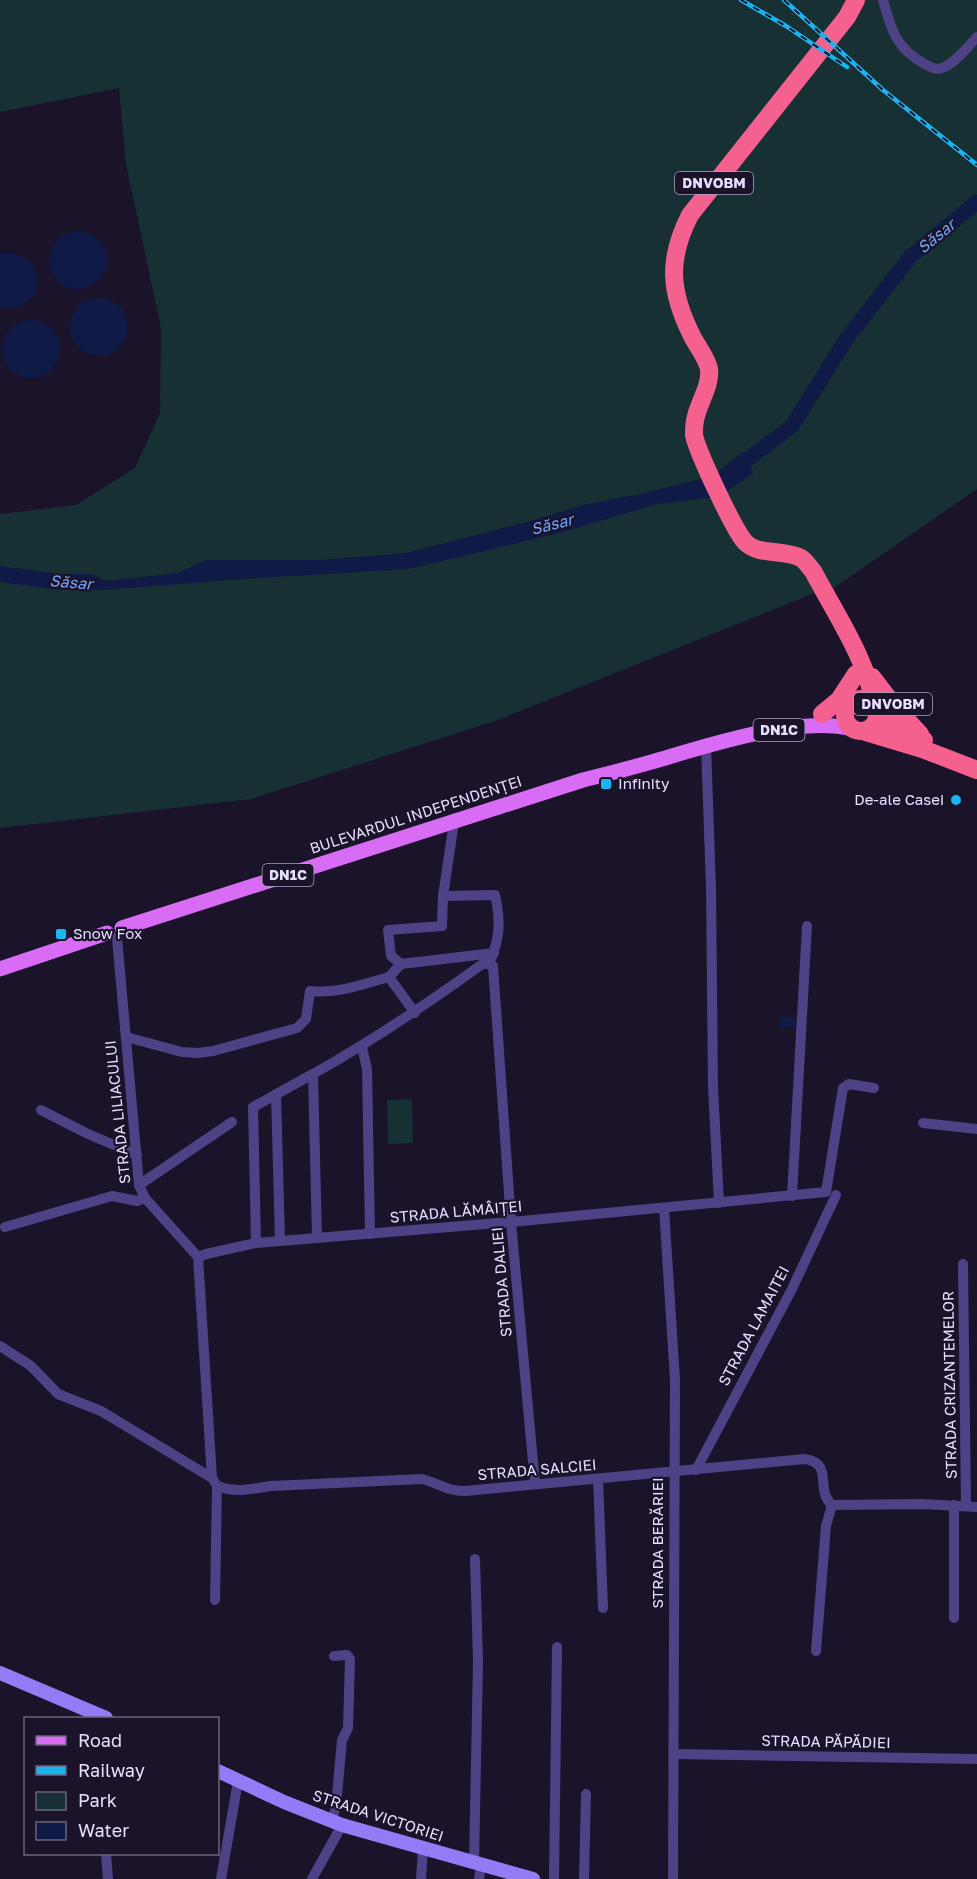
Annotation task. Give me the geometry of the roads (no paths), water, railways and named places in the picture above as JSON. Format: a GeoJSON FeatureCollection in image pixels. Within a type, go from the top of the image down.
{"type":"FeatureCollection","features":[{"type":"Feature","properties":{"kind":"highway","name":"DNVOBM"},"geometry":{"type":"LineString","coordinates":[[856,0],[828,41],[690,215],[678,241],[673,269],[676,296],[683,316],[709,368],[703,399],[695,418],[694,434],[705,463],[746,544],[760,550],[787,553],[802,559],[813,571],[873,691],[876,711]]}},
{"type":"Feature","properties":{"kind":"highway","name":"DNVOBM"},"geometry":{"type":"LineString","coordinates":[[849,705],[860,669]]}},
{"type":"Feature","properties":{"kind":"highway","name":"DNVOBM"},"geometry":{"type":"LineString","coordinates":[[822,714],[839,700],[860,669]]}},
{"type":"Feature","properties":{"kind":"highway","name":"DNVOBM"},"geometry":{"type":"LineString","coordinates":[[860,669],[925,740]]}},
{"type":"Feature","properties":{"kind":"highway"},"geometry":{"type":"LineString","coordinates":[[876,711],[874,724],[857,730],[845,718],[849,705],[860,699],[867,700],[876,711],[909,734],[977,765]]}},
{"type":"Feature","properties":{"kind":"highway","name":"BULEVARDUL INDEPENDENȚEI"},"geometry":{"type":"LineString","coordinates":[[857,730],[925,750],[977,770]]}},
{"type":"Feature","properties":{"kind":"main road","name":"BULEVARDUL INDEPENDENȚEI"},"geometry":{"type":"LineString","coordinates":[[584,780],[705,737],[754,725],[822,714],[849,705]]}},
{"type":"Feature","properties":{"kind":"main road","name":"BULEVARDUL INDEPENDENȚEI"},"geometry":{"type":"LineString","coordinates":[[0,969],[584,780],[706,745],[788,729],[822,725],[857,730]]}},
{"type":"Feature","properties":{"kind":"street"},"geometry":{"type":"LineString","coordinates":[[883,0],[891,27],[901,47],[913,58],[933,68],[944,68],[977,37]]}},
{"type":"Feature","properties":{"kind":"street"},"geometry":{"type":"LineString","coordinates":[[706,745],[711,888],[713,1087],[719,1203]]}},
{"type":"Feature","properties":{"kind":"street"},"geometry":{"type":"LineString","coordinates":[[454,822],[442,926],[388,930],[391,956],[401,964],[492,962]]}},
{"type":"Feature","properties":{"kind":"street","name":"STRADA DALIEI"},"geometry":{"type":"LineString","coordinates":[[444,896],[495,895],[498,912],[498,945],[492,962],[511,1222],[535,1484]]}},
{"type":"Feature","properties":{"kind":"street"},"geometry":{"type":"LineString","coordinates":[[792,1196],[807,926]]}},
{"type":"Feature","properties":{"kind":"street","name":"STRADA LILIACULUI"},"geometry":{"type":"LineString","coordinates":[[115,933],[140,1185],[145,1198],[198,1257]]}},
{"type":"Feature","properties":{"kind":"street"},"geometry":{"type":"LineString","coordinates":[[256,1244],[253,1107],[362,1047],[415,1013],[481,965],[492,962]]}},
{"type":"Feature","properties":{"kind":"street"},"geometry":{"type":"LineString","coordinates":[[126,1038],[182,1052],[213,1051],[297,1028],[306,1019],[310,991],[325,993],[389,977],[401,964]]}},
{"type":"Feature","properties":{"kind":"street"},"geometry":{"type":"LineString","coordinates":[[389,977],[415,1013]]}},
{"type":"Feature","properties":{"kind":"street"},"geometry":{"type":"LineString","coordinates":[[362,1047],[367,1069],[370,1234]]}},
{"type":"Feature","properties":{"kind":"street"},"geometry":{"type":"LineString","coordinates":[[313,1074],[317,1238]]}},
{"type":"Feature","properties":{"kind":"street","name":"STRADA LAMAITEI"},"geometry":{"type":"LineString","coordinates":[[696,1470],[792,1289],[831,1194],[843,1088],[849,1084],[874,1088]]}},
{"type":"Feature","properties":{"kind":"street"},"geometry":{"type":"LineString","coordinates":[[276,1094],[280,1241]]}},
{"type":"Feature","properties":{"kind":"street"},"geometry":{"type":"LineString","coordinates":[[41,1110],[137,1155]]}},
{"type":"Feature","properties":{"kind":"street"},"geometry":{"type":"LineString","coordinates":[[140,1185],[232,1122]]}},
{"type":"Feature","properties":{"kind":"street"},"geometry":{"type":"LineString","coordinates":[[923,1123],[977,1129]]}},
{"type":"Feature","properties":{"kind":"street","name":"STRADA LĂMÂIȚEI"},"geometry":{"type":"LineString","coordinates":[[198,1257],[280,1241],[831,1194]]}},
{"type":"Feature","properties":{"kind":"street"},"geometry":{"type":"LineString","coordinates":[[5,1227],[112,1196],[137,1201],[145,1198]]}},
{"type":"Feature","properties":{"kind":"street","name":"STRADA BERĂRIEI"},"geometry":{"type":"LineString","coordinates":[[664,1208],[675,1380],[672,1879]]}},
{"type":"Feature","properties":{"kind":"street"},"geometry":{"type":"LineString","coordinates":[[198,1257],[215,1482],[215,1600]]}},
{"type":"Feature","properties":{"kind":"street","name":"STRADA CRIZANTEMELOR"},"geometry":{"type":"LineString","coordinates":[[963,1264],[972,1507]]}},
{"type":"Feature","properties":{"kind":"street"},"geometry":{"type":"LineString","coordinates":[[0,1346],[31,1366],[58,1394],[101,1411],[215,1482]]}},
{"type":"Feature","properties":{"kind":"street","name":"STRADA SALCIEI"},"geometry":{"type":"LineString","coordinates":[[215,1482],[237,1491],[249,1491],[271,1486],[422,1479],[433,1482],[441,1488],[465,1491],[813,1460],[820,1466],[823,1473],[824,1494],[832,1505]]}},
{"type":"Feature","properties":{"kind":"street"},"geometry":{"type":"LineString","coordinates":[[598,1479],[603,1608]]}},
{"type":"Feature","properties":{"kind":"street"},"geometry":{"type":"LineString","coordinates":[[816,1651],[826,1526],[832,1505],[972,1507]]}},
{"type":"Feature","properties":{"kind":"street"},"geometry":{"type":"LineString","coordinates":[[954,1505],[954,1618]]}},
{"type":"Feature","properties":{"kind":"street"},"geometry":{"type":"LineString","coordinates":[[475,1559],[479,1879]]}},
{"type":"Feature","properties":{"kind":"street"},"geometry":{"type":"LineString","coordinates":[[555,1879],[557,1647]]}},
{"type":"Feature","properties":{"kind":"street"},"geometry":{"type":"LineString","coordinates":[[312,1879],[337,1823],[336,1806],[342,1740],[348,1728],[350,1659],[347,1655],[334,1656]]}},
{"type":"Feature","properties":{"kind":"street"},"geometry":{"type":"LineString","coordinates":[[0,1673],[101,1717]]}},
{"type":"Feature","properties":{"kind":"street","name":"STRADA PĂPĂDIEI"},"geometry":{"type":"LineString","coordinates":[[674,1754],[977,1759]]}},
{"type":"Feature","properties":{"kind":"street","name":"STRADA VICTORIEI"},"geometry":{"type":"LineString","coordinates":[[219,1772],[337,1823],[533,1879]]}},
{"type":"Feature","properties":{"kind":"street"},"geometry":{"type":"LineString","coordinates":[[221,1879],[238,1781]]}},
{"type":"Feature","properties":{"kind":"street"},"geometry":{"type":"LineString","coordinates":[[584,1879],[586,1794]]}},
{"type":"Feature","properties":{"kind":"street"},"geometry":{"type":"LineString","coordinates":[[421,1879],[423,1849]]}},
{"type":"Feature","properties":{"kind":"street"},"geometry":{"type":"LineString","coordinates":[[106,1855],[108,1879]]}},
{"type":"Feature","properties":{"kind":"water"},"geometry":{"type":"Polygon","coordinates":[[[78,231],[94,236],[102,244],[107,260],[102,276],[94,284],[78,289],[62,284],[54,276],[49,260],[54,244],[62,236],[78,231]]]}},
{"type":"Feature","properties":{"kind":"water"},"geometry":{"type":"Polygon","coordinates":[[[7,252],[22,256],[32,264],[37,273],[38,284],[34,294],[27,302],[15,308],[0,308],[0,254],[7,252]]]}},
{"type":"Feature","properties":{"kind":"water"},"geometry":{"type":"Polygon","coordinates":[[[99,298],[115,303],[123,311],[128,327],[123,343],[115,351],[99,356],[83,351],[75,343],[70,327],[75,311],[83,303],[99,298]]]}},
{"type":"Feature","properties":{"kind":"water"},"geometry":{"type":"Polygon","coordinates":[[[31,320],[47,325],[55,333],[60,349],[55,365],[47,373],[31,378],[15,373],[7,365],[2,349],[7,333],[15,325],[31,320]]]}},
{"type":"Feature","properties":{"kind":"water"},"geometry":{"type":"Polygon","coordinates":[[[743,452],[753,473],[719,497],[657,504],[559,533],[409,569],[105,590],[61,590],[0,582],[0,566],[60,574],[91,574],[106,581],[178,573],[206,560],[318,560],[406,553],[587,504],[636,495],[713,476],[743,452]]]}},
{"type":"Feature","properties":{"kind":"water"},"geometry":{"type":"Polygon","coordinates":[[[779,1016],[796,1018],[795,1028],[779,1027],[779,1016]]]}},
{"type":"Feature","properties":{"kind":"waterway","name":"Săsar"},"geometry":{"type":"LineString","coordinates":[[732,471],[792,426],[847,338],[911,256],[977,202]]}},
{"type":"Feature","properties":{"kind":"railway"},"geometry":{"type":"LineString","coordinates":[[741,0],[786,26],[847,67]]}},
{"type":"Feature","properties":{"kind":"railway"},"geometry":{"type":"LineString","coordinates":[[784,0],[883,90],[977,165]]}},
{"type":"Feature","properties":{"kind":"place","name":"Infinity"},"geometry":{"type":"Point","coordinates":[606,784]}},
{"type":"Feature","properties":{"kind":"place","name":"De-ale Casei"},"geometry":{"type":"Point","coordinates":[956,800]}},
{"type":"Feature","properties":{"kind":"place","name":"Snow Fox"},"geometry":{"type":"Point","coordinates":[61,934]}}]}
